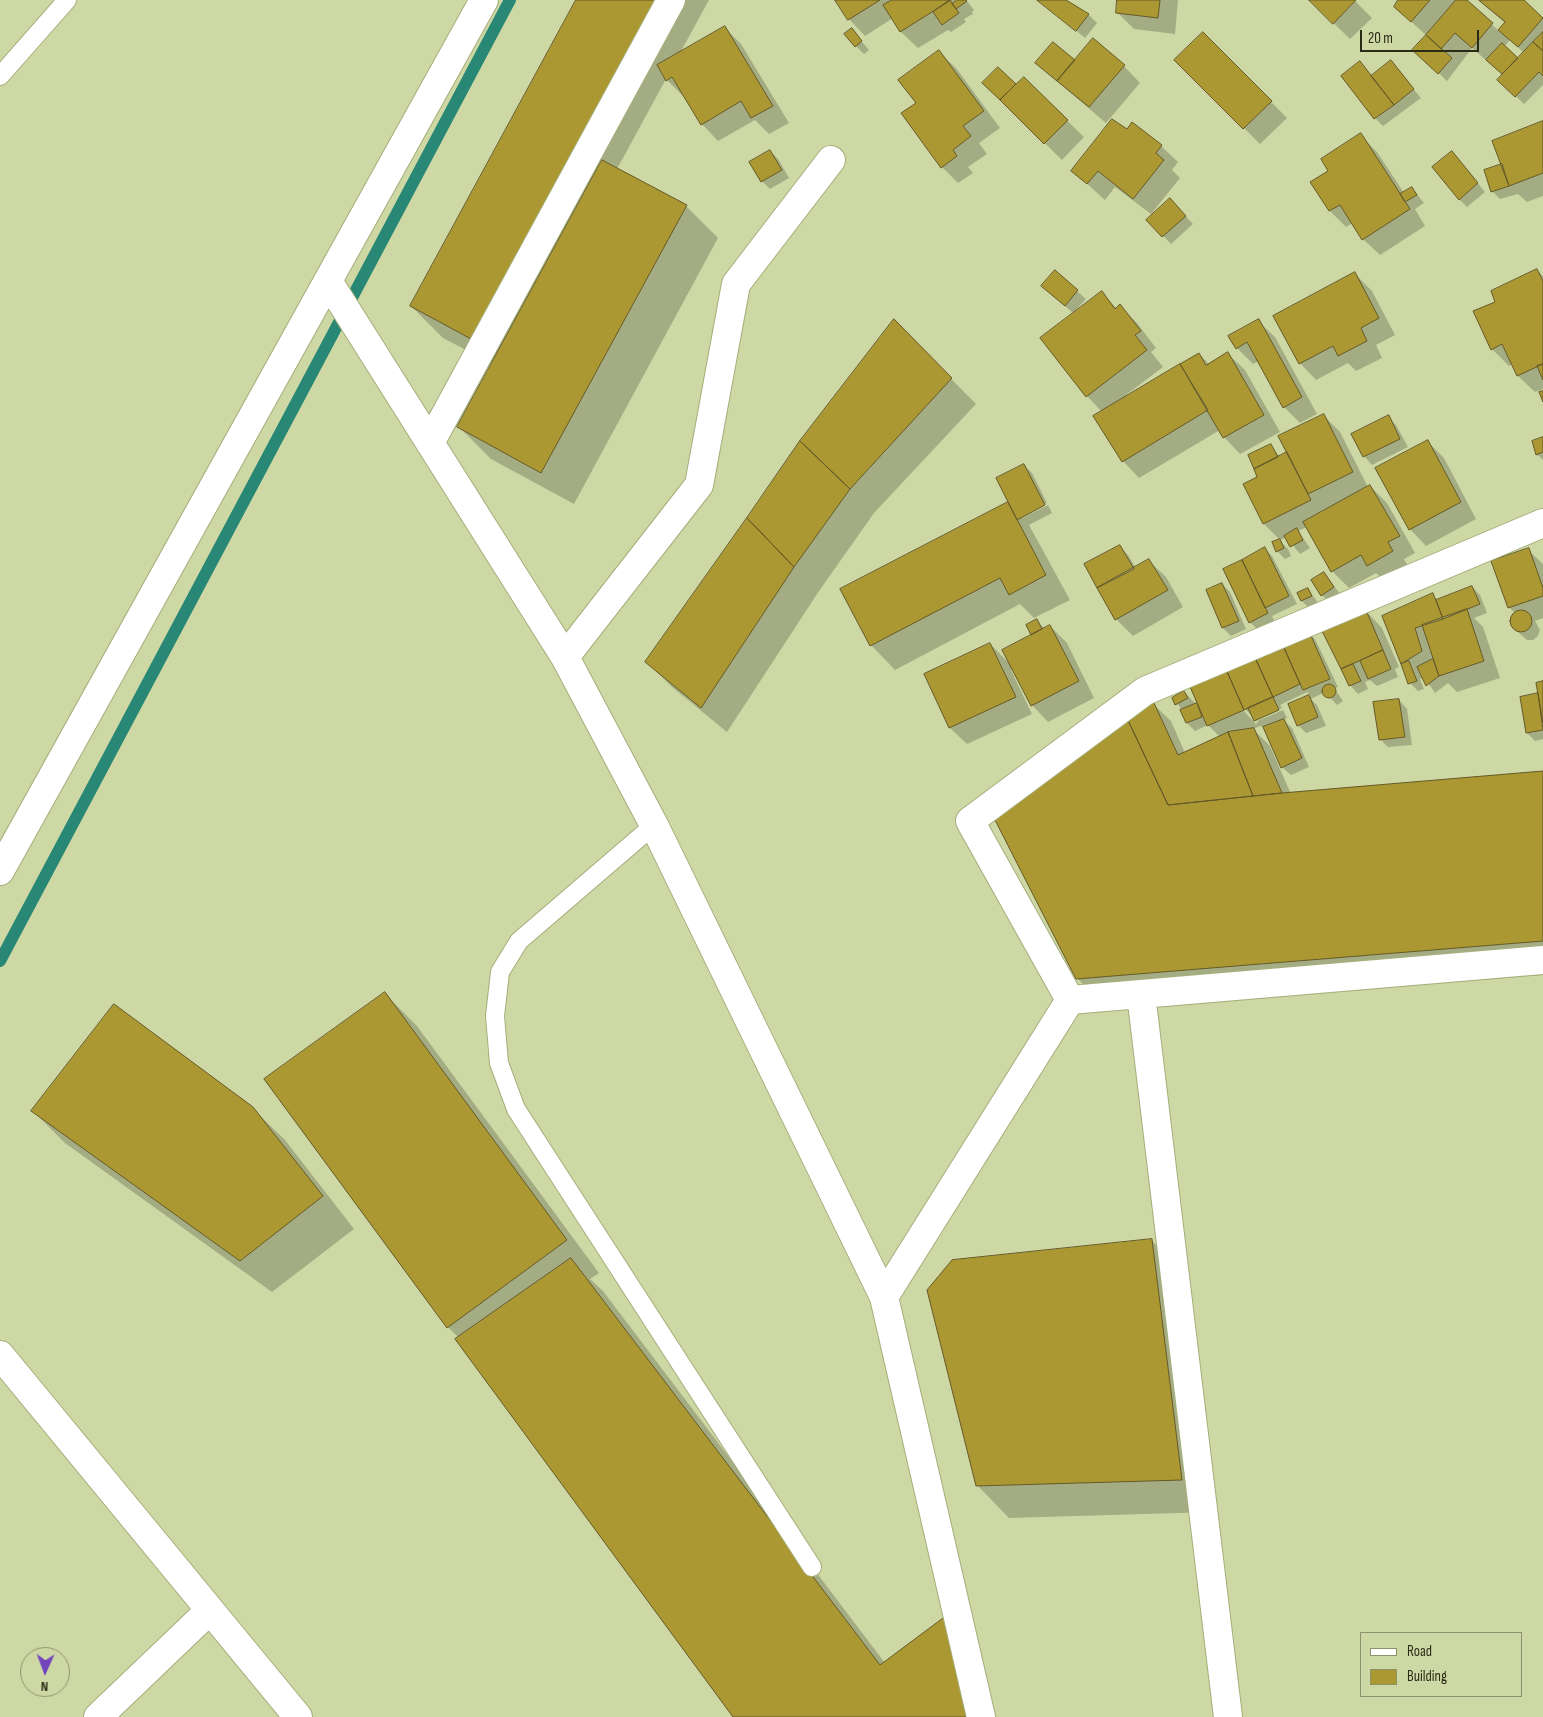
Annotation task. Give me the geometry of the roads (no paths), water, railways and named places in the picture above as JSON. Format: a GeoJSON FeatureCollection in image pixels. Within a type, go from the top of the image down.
{"type":"FeatureCollection","features":[{"type":"Feature","properties":{"kind":"street"},"geometry":{"type":"LineString","coordinates":[[0,871],[335,291],[484,0]]}},
{"type":"Feature","properties":{"kind":"street"},"geometry":{"type":"LineString","coordinates":[[430,443],[671,0]]}},
{"type":"Feature","properties":{"kind":"street"},"geometry":{"type":"LineString","coordinates":[[565,657],[699,485],[736,284],[831,160]]}},
{"type":"Feature","properties":{"kind":"street"},"geometry":{"type":"LineString","coordinates":[[335,291],[565,657],[654,825],[884,1298],[981,1717]]}},
{"type":"Feature","properties":{"kind":"street"},"geometry":{"type":"LineString","coordinates":[[1070,1000],[970,821],[1145,691],[1543,523]]}},
{"type":"Feature","properties":{"kind":"street"},"geometry":{"type":"LineString","coordinates":[[1070,1000],[1543,960]]}},
{"type":"Feature","properties":{"kind":"street"},"geometry":{"type":"LineString","coordinates":[[1141,994],[1228,1717]]}},
{"type":"Feature","properties":{"kind":"street"},"geometry":{"type":"LineString","coordinates":[[884,1298],[1070,1000]]}},
{"type":"Feature","properties":{"kind":"street"},"geometry":{"type":"LineString","coordinates":[[0,1355],[298,1717]]}},
{"type":"Feature","properties":{"kind":"street"},"geometry":{"type":"LineString","coordinates":[[98,1717],[210,1610]]}},
{"type":"Feature","properties":{"kind":"lane"},"geometry":{"type":"LineString","coordinates":[[0,76],[67,0]]}},
{"type":"Feature","properties":{"kind":"lane"},"geometry":{"type":"LineString","coordinates":[[654,825],[519,941],[500,972],[495,1016],[499,1062],[516,1109],[812,1567]]}},
{"type":"Feature","properties":{"kind":"waterway"},"geometry":{"type":"LineString","coordinates":[[0,961],[510,0]]}}]}
